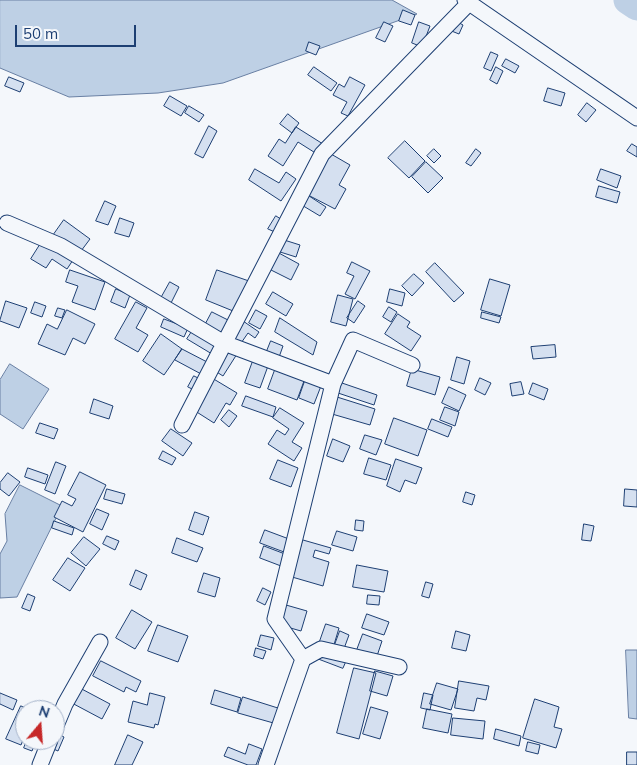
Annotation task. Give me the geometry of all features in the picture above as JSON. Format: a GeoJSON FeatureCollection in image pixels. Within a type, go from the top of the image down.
{"type":"FeatureCollection","features":[{"type":"Feature","properties":{"kind":"street"},"geometry":{"type":"LineString","coordinates":[[182,425],[322,154],[466,2],[637,118]]}},
{"type":"Feature","properties":{"kind":"street"},"geometry":{"type":"LineString","coordinates":[[7,223],[61,246],[224,343],[333,384]]}},
{"type":"Feature","properties":{"kind":"street"},"geometry":{"type":"LineString","coordinates":[[303,659],[275,619],[333,384],[353,340],[412,365]]}},
{"type":"Feature","properties":{"kind":"street"},"geometry":{"type":"LineString","coordinates":[[65,704],[100,642]]}},
{"type":"Feature","properties":{"kind":"street"},"geometry":{"type":"LineString","coordinates":[[266,765],[303,659],[321,649],[399,667]]}},
{"type":"Feature","properties":{"kind":"street"},"geometry":{"type":"LineString","coordinates":[[40,765],[46,750]]}},
{"type":"Feature","properties":{"kind":"water"},"geometry":{"type":"Polygon","coordinates":[[[0,0],[392,0],[417,14],[223,83],[158,93],[69,97],[0,68],[0,0]]]}},
{"type":"Feature","properties":{"kind":"water"},"geometry":{"type":"Polygon","coordinates":[[[10,364],[49,389],[23,429],[0,414],[0,380],[10,364]]]}},
{"type":"Feature","properties":{"kind":"water"},"geometry":{"type":"Polygon","coordinates":[[[20,485],[62,506],[17,597],[0,598],[0,554],[7,541],[5,514],[20,485]]]}},
{"type":"Feature","properties":{"kind":"water"},"geometry":{"type":"Polygon","coordinates":[[[626,650],[637,650],[637,719],[629,718],[626,650]]]}},
{"type":"Feature","properties":{"kind":"building"},"geometry":{"type":"Polygon","coordinates":[[[403,10],[415,15],[411,25],[399,21],[403,10]]]}},
{"type":"Feature","properties":{"kind":"building"},"geometry":{"type":"Polygon","coordinates":[[[454,20],[463,25],[459,34],[449,30],[454,20]]]}},
{"type":"Feature","properties":{"kind":"building"},"geometry":{"type":"Polygon","coordinates":[[[384,22],[393,26],[385,42],[376,38],[384,22]]]}},
{"type":"Feature","properties":{"kind":"building"},"geometry":{"type":"Polygon","coordinates":[[[419,22],[430,26],[422,47],[412,43],[419,22]]]}},
{"type":"Feature","properties":{"kind":"building"},"geometry":{"type":"Polygon","coordinates":[[[309,42],[320,46],[316,55],[306,51],[309,42]]]}},
{"type":"Feature","properties":{"kind":"building"},"geometry":{"type":"Polygon","coordinates":[[[491,52],[498,55],[491,71],[484,68],[491,52]]]}},
{"type":"Feature","properties":{"kind":"building"},"geometry":{"type":"Polygon","coordinates":[[[506,59],[519,66],[515,73],[502,66],[506,59]]]}},
{"type":"Feature","properties":{"kind":"building"},"geometry":{"type":"Polygon","coordinates":[[[314,67],[337,83],[331,91],[308,75],[314,67]]]}},
{"type":"Feature","properties":{"kind":"building"},"geometry":{"type":"Polygon","coordinates":[[[496,67],[503,71],[497,84],[490,80],[496,67]]]}},
{"type":"Feature","properties":{"kind":"building"},"geometry":{"type":"Polygon","coordinates":[[[9,77],[24,83],[20,92],[5,86],[9,77]]]}},
{"type":"Feature","properties":{"kind":"building"},"geometry":{"type":"Polygon","coordinates":[[[350,77],[365,85],[348,116],[341,113],[347,102],[333,95],[339,84],[344,87],[350,77]]]}},
{"type":"Feature","properties":{"kind":"building"},"geometry":{"type":"Polygon","coordinates":[[[548,88],[565,93],[561,106],[544,101],[548,88]]]}},
{"type":"Feature","properties":{"kind":"building"},"geometry":{"type":"Polygon","coordinates":[[[170,96],[187,106],[181,116],[164,106],[170,96]]]}},
{"type":"Feature","properties":{"kind":"building"},"geometry":{"type":"Polygon","coordinates":[[[587,103],[596,110],[586,122],[578,115],[587,103]]]}},
{"type":"Feature","properties":{"kind":"building"},"geometry":{"type":"Polygon","coordinates":[[[189,106],[204,115],[199,122],[185,113],[189,106]]]}},
{"type":"Feature","properties":{"kind":"building"},"geometry":{"type":"Polygon","coordinates":[[[288,114],[299,123],[292,133],[280,124],[288,114]]]}},
{"type":"Feature","properties":{"kind":"building"},"geometry":{"type":"Polygon","coordinates":[[[209,126],[217,131],[203,158],[195,154],[209,126]]]}},
{"type":"Feature","properties":{"kind":"building"},"geometry":{"type":"Polygon","coordinates":[[[296,127],[323,144],[317,154],[298,142],[283,166],[268,156],[279,139],[285,143],[296,127]]]}},
{"type":"Feature","properties":{"kind":"building"},"geometry":{"type":"Polygon","coordinates":[[[405,141],[425,161],[409,178],[388,158],[405,141]]]}},
{"type":"Feature","properties":{"kind":"building"},"geometry":{"type":"Polygon","coordinates":[[[632,144],[637,147],[637,157],[627,151],[632,144]]]}},
{"type":"Feature","properties":{"kind":"building"},"geometry":{"type":"Polygon","coordinates":[[[434,149],[441,156],[434,163],[427,156],[434,149]]]}},
{"type":"Feature","properties":{"kind":"building"},"geometry":{"type":"Polygon","coordinates":[[[476,149],[481,153],[471,166],[466,163],[476,149]]]}},
{"type":"Feature","properties":{"kind":"building"},"geometry":{"type":"Polygon","coordinates":[[[331,154],[350,165],[339,185],[346,189],[335,209],[308,195],[331,154]]]}},
{"type":"Feature","properties":{"kind":"building"},"geometry":{"type":"Polygon","coordinates":[[[426,162],[443,178],[428,193],[412,177],[426,162]]]}},
{"type":"Feature","properties":{"kind":"building"},"geometry":{"type":"Polygon","coordinates":[[[255,169],[279,183],[286,172],[296,179],[281,201],[249,180],[255,169]]]}},
{"type":"Feature","properties":{"kind":"building"},"geometry":{"type":"Polygon","coordinates":[[[601,169],[621,176],[617,188],[597,180],[601,169]]]}},
{"type":"Feature","properties":{"kind":"building"},"geometry":{"type":"Polygon","coordinates":[[[599,186],[620,192],[617,203],[596,197],[599,186]]]}},
{"type":"Feature","properties":{"kind":"building"},"geometry":{"type":"Polygon","coordinates":[[[306,194],[326,207],[320,216],[300,204],[306,194]]]}},
{"type":"Feature","properties":{"kind":"building"},"geometry":{"type":"Polygon","coordinates":[[[105,201],[116,206],[108,225],[96,221],[105,201]]]}},
{"type":"Feature","properties":{"kind":"building"},"geometry":{"type":"Polygon","coordinates":[[[276,216],[284,221],[277,233],[268,229],[276,216]]]}},
{"type":"Feature","properties":{"kind":"building"},"geometry":{"type":"Polygon","coordinates":[[[120,218],[134,223],[129,237],[115,233],[120,218]]]}},
{"type":"Feature","properties":{"kind":"building"},"geometry":{"type":"Polygon","coordinates":[[[64,220],[90,239],[78,255],[52,237],[64,220]]]}},
{"type":"Feature","properties":{"kind":"building"},"geometry":{"type":"Polygon","coordinates":[[[281,239],[300,245],[296,257],[277,251],[281,239]]]}},
{"type":"Feature","properties":{"kind":"building"},"geometry":{"type":"Polygon","coordinates":[[[43,240],[73,260],[67,269],[52,259],[46,268],[31,259],[43,240]]]}},
{"type":"Feature","properties":{"kind":"building"},"geometry":{"type":"Polygon","coordinates":[[[277,252],[299,264],[291,280],[269,269],[277,252]]]}},
{"type":"Feature","properties":{"kind":"building"},"geometry":{"type":"Polygon","coordinates":[[[352,262],[370,271],[355,299],[345,294],[354,276],[347,273],[352,262]]]}},
{"type":"Feature","properties":{"kind":"building"},"geometry":{"type":"Polygon","coordinates":[[[435,263],[464,293],[454,302],[426,272],[435,263]]]}},
{"type":"Feature","properties":{"kind":"building"},"geometry":{"type":"Polygon","coordinates":[[[70,270],[105,282],[95,310],[72,302],[78,286],[66,282],[70,270]]]}},
{"type":"Feature","properties":{"kind":"building"},"geometry":{"type":"Polygon","coordinates":[[[217,270],[249,281],[238,313],[206,300],[217,270]]]}},
{"type":"Feature","properties":{"kind":"building"},"geometry":{"type":"Polygon","coordinates":[[[414,274],[424,283],[412,296],[402,286],[414,274]]]}},
{"type":"Feature","properties":{"kind":"building"},"geometry":{"type":"Polygon","coordinates":[[[490,279],[510,285],[501,316],[481,310],[490,279]]]}},
{"type":"Feature","properties":{"kind":"building"},"geometry":{"type":"Polygon","coordinates":[[[170,282],[179,287],[170,305],[160,300],[170,282]]]}},
{"type":"Feature","properties":{"kind":"building"},"geometry":{"type":"Polygon","coordinates":[[[116,289],[130,295],[125,308],[111,302],[116,289]]]}},
{"type":"Feature","properties":{"kind":"building"},"geometry":{"type":"Polygon","coordinates":[[[390,289],[405,293],[402,306],[387,302],[390,289]]]}},
{"type":"Feature","properties":{"kind":"building"},"geometry":{"type":"Polygon","coordinates":[[[273,292],[293,304],[286,316],[266,304],[273,292]]]}},
{"type":"Feature","properties":{"kind":"building"},"geometry":{"type":"Polygon","coordinates":[[[338,295],[353,299],[346,326],[331,322],[338,295]]]}},
{"type":"Feature","properties":{"kind":"building"},"geometry":{"type":"Polygon","coordinates":[[[6,301],[27,308],[19,328],[0,321],[6,301]]]}},
{"type":"Feature","properties":{"kind":"building"},"geometry":{"type":"Polygon","coordinates":[[[358,301],[365,306],[354,323],[347,318],[358,301]]]}},
{"type":"Feature","properties":{"kind":"building"},"geometry":{"type":"Polygon","coordinates":[[[35,302],[46,306],[42,317],[31,313],[35,302]]]}},
{"type":"Feature","properties":{"kind":"building"},"geometry":{"type":"Polygon","coordinates":[[[136,302],[147,308],[136,328],[148,335],[138,352],[115,339],[136,302]]]}},
{"type":"Feature","properties":{"kind":"building"},"geometry":{"type":"Polygon","coordinates":[[[389,307],[397,312],[391,322],[383,317],[389,307]]]}},
{"type":"Feature","properties":{"kind":"building"},"geometry":{"type":"Polygon","coordinates":[[[58,308],[65,310],[62,318],[55,316],[58,308]]]}},
{"type":"Feature","properties":{"kind":"building"},"geometry":{"type":"Polygon","coordinates":[[[67,310],[95,324],[85,344],[73,338],[65,355],[38,344],[47,324],[57,329],[67,310]]]}},
{"type":"Feature","properties":{"kind":"building"},"geometry":{"type":"Polygon","coordinates":[[[256,310],[267,316],[260,329],[249,323],[256,310]]]}},
{"type":"Feature","properties":{"kind":"building"},"geometry":{"type":"Polygon","coordinates":[[[212,312],[230,321],[222,338],[203,329],[212,312]]]}},
{"type":"Feature","properties":{"kind":"building"},"geometry":{"type":"Polygon","coordinates":[[[482,312],[501,317],[499,323],[481,318],[482,312]]]}},
{"type":"Feature","properties":{"kind":"building"},"geometry":{"type":"Polygon","coordinates":[[[398,314],[410,322],[407,327],[421,336],[411,351],[385,334],[398,314]]]}},
{"type":"Feature","properties":{"kind":"building"},"geometry":{"type":"Polygon","coordinates":[[[280,318],[317,342],[313,355],[275,332],[280,318]]]}},
{"type":"Feature","properties":{"kind":"building"},"geometry":{"type":"Polygon","coordinates":[[[164,319],[188,328],[184,337],[161,327],[164,319]]]}},
{"type":"Feature","properties":{"kind":"building"},"geometry":{"type":"Polygon","coordinates":[[[243,321],[259,332],[255,338],[248,333],[239,346],[230,340],[243,321]]]}},
{"type":"Feature","properties":{"kind":"building"},"geometry":{"type":"Polygon","coordinates":[[[193,330],[218,345],[212,354],[187,339],[193,330]]]}},
{"type":"Feature","properties":{"kind":"building"},"geometry":{"type":"Polygon","coordinates":[[[161,334],[182,349],[164,375],[143,361],[161,334]]]}},
{"type":"Feature","properties":{"kind":"building"},"geometry":{"type":"Polygon","coordinates":[[[271,341],[283,346],[278,360],[265,356],[271,341]]]}},
{"type":"Feature","properties":{"kind":"building"},"geometry":{"type":"Polygon","coordinates":[[[555,345],[556,357],[533,359],[531,347],[555,345]]]}},
{"type":"Feature","properties":{"kind":"building"},"geometry":{"type":"Polygon","coordinates":[[[225,347],[237,354],[223,376],[212,369],[225,347]]]}},
{"type":"Feature","properties":{"kind":"building"},"geometry":{"type":"Polygon","coordinates":[[[182,349],[209,363],[203,375],[175,360],[182,349]]]}},
{"type":"Feature","properties":{"kind":"building"},"geometry":{"type":"Polygon","coordinates":[[[457,357],[470,361],[464,384],[451,380],[457,357]]]}},
{"type":"Feature","properties":{"kind":"building"},"geometry":{"type":"Polygon","coordinates":[[[253,361],[268,366],[260,388],[245,383],[253,361]]]}},
{"type":"Feature","properties":{"kind":"building"},"geometry":{"type":"Polygon","coordinates":[[[412,369],[440,377],[435,395],[407,386],[412,369]]]}},
{"type":"Feature","properties":{"kind":"building"},"geometry":{"type":"Polygon","coordinates":[[[275,370],[304,381],[297,400],[268,389],[275,370]]]}},
{"type":"Feature","properties":{"kind":"building"},"geometry":{"type":"Polygon","coordinates":[[[194,376],[200,379],[194,390],[188,387],[194,376]]]}},
{"type":"Feature","properties":{"kind":"building"},"geometry":{"type":"Polygon","coordinates":[[[212,378],[237,393],[230,405],[226,403],[214,423],[192,409],[212,378]]]}},
{"type":"Feature","properties":{"kind":"building"},"geometry":{"type":"Polygon","coordinates":[[[480,378],[491,383],[485,395],[475,390],[480,378]]]}},
{"type":"Feature","properties":{"kind":"building"},"geometry":{"type":"Polygon","coordinates":[[[305,381],[321,386],[314,404],[299,398],[305,381]]]}},
{"type":"Feature","properties":{"kind":"building"},"geometry":{"type":"Polygon","coordinates":[[[339,382],[377,395],[374,405],[335,392],[339,382]]]}},
{"type":"Feature","properties":{"kind":"building"},"geometry":{"type":"Polygon","coordinates":[[[521,382],[524,394],[512,396],[510,384],[521,382]]]}},
{"type":"Feature","properties":{"kind":"building"},"geometry":{"type":"Polygon","coordinates":[[[533,383],[548,389],[544,400],[529,394],[533,383]]]}},
{"type":"Feature","properties":{"kind":"building"},"geometry":{"type":"Polygon","coordinates":[[[449,387],[466,395],[459,411],[442,403],[449,387]]]}},
{"type":"Feature","properties":{"kind":"building"},"geometry":{"type":"Polygon","coordinates":[[[246,396],[276,407],[273,417],[242,406],[246,396]]]}},
{"type":"Feature","properties":{"kind":"building"},"geometry":{"type":"Polygon","coordinates":[[[337,397],[375,409],[370,425],[332,414],[337,397]]]}},
{"type":"Feature","properties":{"kind":"building"},"geometry":{"type":"Polygon","coordinates":[[[94,399],[113,406],[109,419],[90,413],[94,399]]]}},
{"type":"Feature","properties":{"kind":"building"},"geometry":{"type":"Polygon","coordinates":[[[445,407],[459,412],[455,426],[440,420],[445,407]]]}},
{"type":"Feature","properties":{"kind":"building"},"geometry":{"type":"Polygon","coordinates":[[[280,408],[304,423],[292,442],[302,448],[294,461],[268,444],[277,430],[285,435],[289,429],[273,418],[280,408]]]}},
{"type":"Feature","properties":{"kind":"building"},"geometry":{"type":"Polygon","coordinates":[[[229,410],[237,416],[229,427],[221,420],[229,410]]]}},
{"type":"Feature","properties":{"kind":"building"},"geometry":{"type":"Polygon","coordinates":[[[394,418],[427,430],[418,456],[385,444],[394,418]]]}},
{"type":"Feature","properties":{"kind":"building"},"geometry":{"type":"Polygon","coordinates":[[[432,419],[452,427],[448,437],[428,429],[432,419]]]}},
{"type":"Feature","properties":{"kind":"building"},"geometry":{"type":"Polygon","coordinates":[[[40,423],[58,429],[54,439],[36,433],[40,423]]]}},
{"type":"Feature","properties":{"kind":"building"},"geometry":{"type":"Polygon","coordinates":[[[171,429],[192,443],[183,456],[162,441],[171,429]]]}},
{"type":"Feature","properties":{"kind":"building"},"geometry":{"type":"Polygon","coordinates":[[[365,435],[382,440],[376,455],[360,449],[365,435]]]}},
{"type":"Feature","properties":{"kind":"building"},"geometry":{"type":"Polygon","coordinates":[[[333,439],[350,446],[343,462],[327,456],[333,439]]]}},
{"type":"Feature","properties":{"kind":"building"},"geometry":{"type":"Polygon","coordinates":[[[163,451],[176,458],[172,465],[159,459],[163,451]]]}},
{"type":"Feature","properties":{"kind":"building"},"geometry":{"type":"Polygon","coordinates":[[[369,458],[391,465],[386,480],[364,474],[369,458]]]}},
{"type":"Feature","properties":{"kind":"building"},"geometry":{"type":"Polygon","coordinates":[[[396,459],[422,468],[416,484],[405,480],[400,492],[387,486],[396,459]]]}},
{"type":"Feature","properties":{"kind":"building"},"geometry":{"type":"Polygon","coordinates":[[[278,460],[298,468],[291,487],[270,479],[278,460]]]}},
{"type":"Feature","properties":{"kind":"building"},"geometry":{"type":"Polygon","coordinates":[[[56,462],[66,466],[55,494],[45,490],[56,462]]]}},
{"type":"Feature","properties":{"kind":"building"},"geometry":{"type":"Polygon","coordinates":[[[28,468],[48,475],[45,484],[25,477],[28,468]]]}},
{"type":"Feature","properties":{"kind":"building"},"geometry":{"type":"Polygon","coordinates":[[[80,472],[106,485],[83,532],[54,517],[62,501],[72,506],[76,499],[68,495],[80,472]]]}},
{"type":"Feature","properties":{"kind":"building"},"geometry":{"type":"Polygon","coordinates":[[[8,473],[20,482],[9,496],[0,489],[0,483],[8,473]]]}},
{"type":"Feature","properties":{"kind":"building"},"geometry":{"type":"Polygon","coordinates":[[[107,489],[125,494],[122,504],[104,499],[107,489]]]}},
{"type":"Feature","properties":{"kind":"building"},"geometry":{"type":"Polygon","coordinates":[[[625,489],[637,490],[637,507],[624,506],[625,489]]]}},
{"type":"Feature","properties":{"kind":"building"},"geometry":{"type":"Polygon","coordinates":[[[466,492],[475,495],[472,505],[463,502],[466,492]]]}},
{"type":"Feature","properties":{"kind":"building"},"geometry":{"type":"Polygon","coordinates":[[[97,509],[109,514],[102,530],[90,524],[97,509]]]}},
{"type":"Feature","properties":{"kind":"building"},"geometry":{"type":"Polygon","coordinates":[[[195,512],[209,517],[203,535],[189,530],[195,512]]]}},
{"type":"Feature","properties":{"kind":"building"},"geometry":{"type":"Polygon","coordinates":[[[356,520],[364,521],[363,531],[355,530],[356,520]]]}},
{"type":"Feature","properties":{"kind":"building"},"geometry":{"type":"Polygon","coordinates":[[[54,521],[74,528],[72,535],[52,528],[54,521]]]}},
{"type":"Feature","properties":{"kind":"building"},"geometry":{"type":"Polygon","coordinates":[[[584,524],[594,526],[591,541],[582,540],[584,524]]]}},
{"type":"Feature","properties":{"kind":"building"},"geometry":{"type":"Polygon","coordinates":[[[265,530],[289,539],[284,552],[260,543],[265,530]]]}},
{"type":"Feature","properties":{"kind":"building"},"geometry":{"type":"Polygon","coordinates":[[[337,531],[357,537],[353,551],[332,545],[337,531]]]}},
{"type":"Feature","properties":{"kind":"building"},"geometry":{"type":"Polygon","coordinates":[[[107,536],[119,541],[115,550],[103,544],[107,536]]]}},
{"type":"Feature","properties":{"kind":"building"},"geometry":{"type":"Polygon","coordinates":[[[84,537],[100,549],[86,566],[71,553],[84,537]]]}},
{"type":"Feature","properties":{"kind":"building"},"geometry":{"type":"Polygon","coordinates":[[[177,538],[203,548],[197,562],[172,553],[177,538]]]}},
{"type":"Feature","properties":{"kind":"building"},"geometry":{"type":"Polygon","coordinates":[[[303,540],[331,548],[329,554],[315,550],[313,557],[329,562],[323,586],[292,577],[303,540]]]}},
{"type":"Feature","properties":{"kind":"building"},"geometry":{"type":"Polygon","coordinates":[[[264,546],[285,554],[281,566],[260,558],[264,546]]]}},
{"type":"Feature","properties":{"kind":"building"},"geometry":{"type":"Polygon","coordinates":[[[68,558],[85,568],[70,591],[53,580],[68,558]]]}},
{"type":"Feature","properties":{"kind":"building"},"geometry":{"type":"Polygon","coordinates":[[[357,565],[388,571],[384,592],[353,587],[357,565]]]}},
{"type":"Feature","properties":{"kind":"building"},"geometry":{"type":"Polygon","coordinates":[[[136,570],[147,575],[141,590],[130,585],[136,570]]]}},
{"type":"Feature","properties":{"kind":"building"},"geometry":{"type":"Polygon","coordinates":[[[204,573],[220,578],[215,597],[198,592],[204,573]]]}},
{"type":"Feature","properties":{"kind":"building"},"geometry":{"type":"Polygon","coordinates":[[[426,582],[433,584],[429,598],[422,596],[426,582]]]}},
{"type":"Feature","properties":{"kind":"building"},"geometry":{"type":"Polygon","coordinates":[[[263,588],[271,592],[265,605],[257,601],[263,588]]]}},
{"type":"Feature","properties":{"kind":"building"},"geometry":{"type":"Polygon","coordinates":[[[28,594],[35,597],[30,611],[22,608],[28,594]]]}},
{"type":"Feature","properties":{"kind":"building"},"geometry":{"type":"Polygon","coordinates":[[[368,595],[380,596],[379,605],[367,604],[368,595]]]}},
{"type":"Feature","properties":{"kind":"building"},"geometry":{"type":"Polygon","coordinates":[[[286,605],[307,611],[301,631],[280,625],[286,605]]]}},
{"type":"Feature","properties":{"kind":"building"},"geometry":{"type":"Polygon","coordinates":[[[132,610],[152,622],[135,649],[116,638],[132,610]]]}},
{"type":"Feature","properties":{"kind":"building"},"geometry":{"type":"Polygon","coordinates":[[[367,614],[389,622],[384,635],[362,628],[367,614]]]}},
{"type":"Feature","properties":{"kind":"building"},"geometry":{"type":"Polygon","coordinates":[[[326,624],[339,628],[333,648],[319,644],[326,624]]]}},
{"type":"Feature","properties":{"kind":"building"},"geometry":{"type":"Polygon","coordinates":[[[158,625],[188,636],[178,662],[148,651],[158,625]]]}},
{"type":"Feature","properties":{"kind":"building"},"geometry":{"type":"Polygon","coordinates":[[[340,631],[349,635],[342,654],[333,650],[340,631]]]}},
{"type":"Feature","properties":{"kind":"building"},"geometry":{"type":"Polygon","coordinates":[[[456,631],[470,635],[466,651],[452,648],[456,631]]]}},
{"type":"Feature","properties":{"kind":"building"},"geometry":{"type":"Polygon","coordinates":[[[363,634],[382,641],[374,665],[354,658],[363,634]]]}},
{"type":"Feature","properties":{"kind":"building"},"geometry":{"type":"Polygon","coordinates":[[[261,635],[274,638],[271,650],[258,646],[261,635]]]}},
{"type":"Feature","properties":{"kind":"building"},"geometry":{"type":"Polygon","coordinates":[[[256,648],[266,651],[263,659],[254,656],[256,648]]]}},
{"type":"Feature","properties":{"kind":"building"},"geometry":{"type":"Polygon","coordinates":[[[308,655],[347,659],[343,668],[308,655]]]}},
{"type":"Feature","properties":{"kind":"building"},"geometry":{"type":"Polygon","coordinates":[[[101,661],[141,681],[136,692],[126,687],[124,692],[93,676],[101,661]]]}},
{"type":"Feature","properties":{"kind":"building"},"geometry":{"type":"Polygon","coordinates":[[[354,668],[376,673],[359,739],[337,733],[354,668]]]}},
{"type":"Feature","properties":{"kind":"building"},"geometry":{"type":"Polygon","coordinates":[[[375,671],[393,676],[387,696],[370,691],[375,671]]]}},
{"type":"Feature","properties":{"kind":"building"},"geometry":{"type":"Polygon","coordinates":[[[459,681],[489,686],[486,700],[477,698],[474,711],[455,708],[459,681]]]}},
{"type":"Feature","properties":{"kind":"building"},"geometry":{"type":"Polygon","coordinates":[[[437,683],[458,689],[451,710],[430,704],[437,683]]]}},
{"type":"Feature","properties":{"kind":"building"},"geometry":{"type":"Polygon","coordinates":[[[78,687],[110,704],[102,719],[70,702],[78,687]]]}},
{"type":"Feature","properties":{"kind":"building"},"geometry":{"type":"Polygon","coordinates":[[[215,690],[241,698],[237,712],[211,704],[215,690]]]}},
{"type":"Feature","properties":{"kind":"building"},"geometry":{"type":"Polygon","coordinates":[[[0,693],[17,700],[15,700],[13,710],[0,704],[0,693]]]}},
{"type":"Feature","properties":{"kind":"building"},"geometry":{"type":"Polygon","coordinates":[[[150,693],[165,697],[158,725],[155,724],[154,728],[128,722],[133,701],[147,705],[150,693]]]}},
{"type":"Feature","properties":{"kind":"building"},"geometry":{"type":"Polygon","coordinates":[[[424,693],[433,695],[430,710],[421,708],[424,693]]]}},
{"type":"Feature","properties":{"kind":"building"},"geometry":{"type":"Polygon","coordinates":[[[243,697],[281,709],[277,724],[238,713],[243,697]]]}},
{"type":"Feature","properties":{"kind":"building"},"geometry":{"type":"Polygon","coordinates":[[[535,699],[559,707],[554,727],[562,729],[556,748],[523,738],[535,699]]]}},
{"type":"Feature","properties":{"kind":"building"},"geometry":{"type":"Polygon","coordinates":[[[371,707],[388,712],[380,739],[363,734],[371,707]]]}},
{"type":"Feature","properties":{"kind":"building"},"geometry":{"type":"Polygon","coordinates":[[[427,709],[452,714],[448,733],[423,728],[427,709]]]}},
{"type":"Feature","properties":{"kind":"building"},"geometry":{"type":"Polygon","coordinates":[[[453,718],[485,721],[483,739],[451,735],[453,718]]]}},
{"type":"Feature","properties":{"kind":"building"},"geometry":{"type":"Polygon","coordinates":[[[15,719],[15,743],[6,739],[15,719]]]}},
{"type":"Feature","properties":{"kind":"building"},"geometry":{"type":"Polygon","coordinates":[[[496,729],[521,736],[519,746],[494,739],[496,729]]]}},
{"type":"Feature","properties":{"kind":"building"},"geometry":{"type":"Polygon","coordinates":[[[128,735],[143,742],[132,765],[115,765],[128,735]]]}},
{"type":"Feature","properties":{"kind":"building"},"geometry":{"type":"Polygon","coordinates":[[[528,742],[540,745],[538,754],[526,751],[528,742]]]}},
{"type":"Feature","properties":{"kind":"building"},"geometry":{"type":"Polygon","coordinates":[[[249,744],[262,749],[256,765],[248,765],[224,756],[228,747],[245,754],[249,744]]]}},
{"type":"Feature","properties":{"kind":"building"},"geometry":{"type":"Polygon","coordinates":[[[627,752],[637,752],[637,765],[627,765],[627,752]]]}},
{"type":"Feature","properties":{"kind":"waterway"},"geometry":{"type":"LineString","coordinates":[[628,0],[637,6]]}}]}
